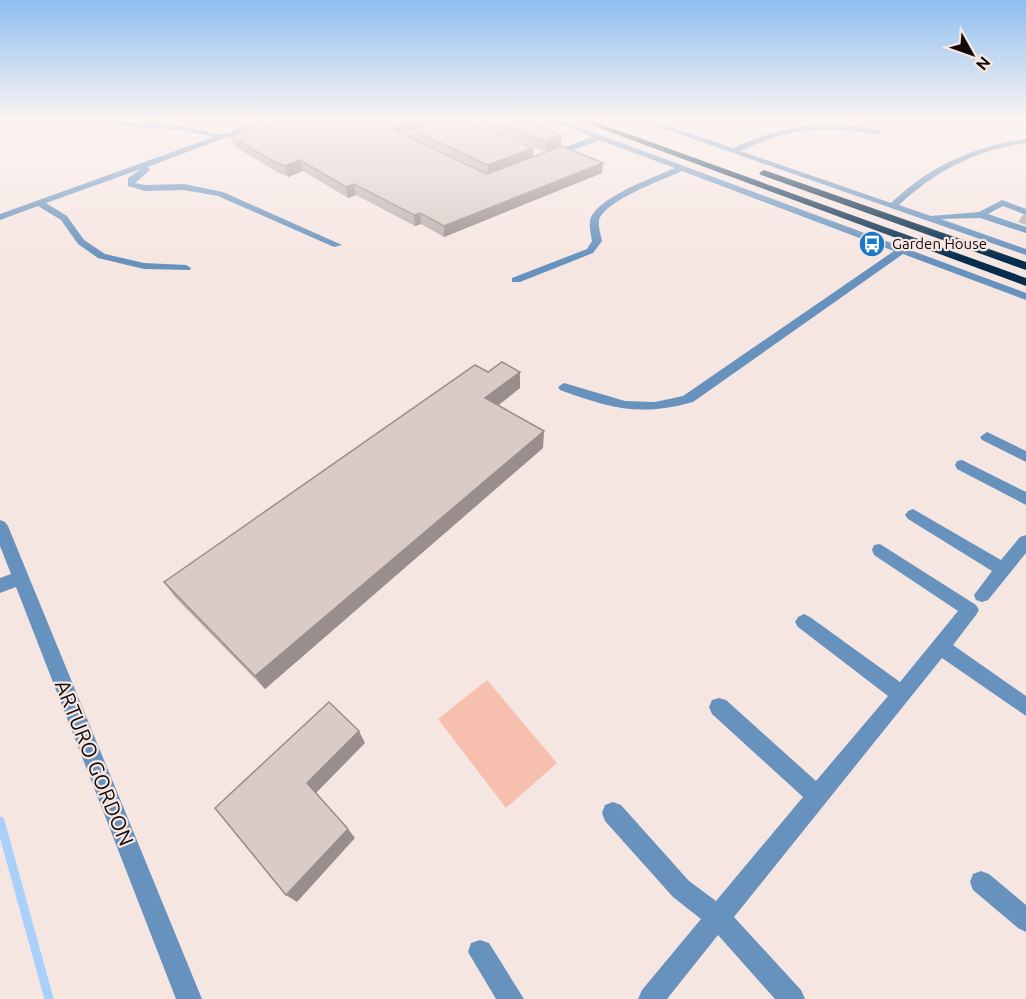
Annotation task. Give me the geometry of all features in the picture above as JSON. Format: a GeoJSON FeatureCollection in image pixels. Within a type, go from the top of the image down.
{"type":"FeatureCollection","features":[{"type":"Feature","properties":{"kind":"highway"},"geometry":{"type":"LineString","coordinates":[[707,166],[1026,282]]}},
{"type":"Feature","properties":{"kind":"highway"},"geometry":{"type":"LineString","coordinates":[[742,166],[1026,266]]}},
{"type":"Feature","properties":{"kind":"street"},"geometry":{"type":"LineString","coordinates":[[0,217],[141,166]]}},
{"type":"Feature","properties":{"kind":"street"},"geometry":{"type":"LineString","coordinates":[[146,166],[131,180],[131,184],[145,188],[184,188],[220,194],[338,245]]}},
{"type":"Feature","properties":{"kind":"street"},"geometry":{"type":"LineString","coordinates":[[676,166],[1026,297]]}},
{"type":"Feature","properties":{"kind":"street"},"geometry":{"type":"LineString","coordinates":[[776,166],[1026,252]]}},
{"type":"Feature","properties":{"kind":"street"},"geometry":{"type":"LineString","coordinates":[[893,206],[912,189],[947,166]]}},
{"type":"Feature","properties":{"kind":"street"},"geometry":{"type":"LineString","coordinates":[[516,280],[590,251],[597,241],[594,221],[605,206],[682,168]]}},
{"type":"Feature","properties":{"kind":"street"},"geometry":{"type":"LineString","coordinates":[[0,211],[101,180]]}},
{"type":"Feature","properties":{"kind":"street"},"geometry":{"type":"LineString","coordinates":[[39,203],[64,218],[81,242],[102,256],[144,266],[186,268]]}},
{"type":"Feature","properties":{"kind":"street"},"geometry":{"type":"LineString","coordinates":[[981,215],[1002,203],[1026,212]]}},
{"type":"Feature","properties":{"kind":"street"},"geometry":{"type":"LineString","coordinates":[[926,218],[981,215],[1026,230]]}},
{"type":"Feature","properties":{"kind":"street"},"geometry":{"type":"LineString","coordinates":[[564,387],[615,405],[631,407],[661,406],[688,399],[902,250]]}},
{"type":"Feature","properties":{"kind":"street"},"geometry":{"type":"LineString","coordinates":[[987,437],[1026,457]]}},
{"type":"Feature","properties":{"kind":"street"},"geometry":{"type":"LineString","coordinates":[[962,465],[1026,499]]}},
{"type":"Feature","properties":{"kind":"street"},"geometry":{"type":"LineString","coordinates":[[913,515],[1003,569]]}},
{"type":"Feature","properties":{"kind":"street","name":"ARTURO GORDON"},"geometry":{"type":"LineString","coordinates":[[0,526],[189,999]]}},
{"type":"Feature","properties":{"kind":"street"},"geometry":{"type":"LineString","coordinates":[[982,595],[1026,542]]}},
{"type":"Feature","properties":{"kind":"street"},"geometry":{"type":"LineString","coordinates":[[651,999],[970,610],[880,550]]}},
{"type":"Feature","properties":{"kind":"street"},"geometry":{"type":"LineString","coordinates":[[0,586],[20,577]]}},
{"type":"Feature","properties":{"kind":"street"},"geometry":{"type":"LineString","coordinates":[[804,622],[901,694]]}},
{"type":"Feature","properties":{"kind":"street"},"geometry":{"type":"LineString","coordinates":[[940,646],[1026,707]]}},
{"type":"Feature","properties":{"kind":"street"},"geometry":{"type":"LineString","coordinates":[[719,707],[818,796]]}},
{"type":"Feature","properties":{"kind":"street"},"geometry":{"type":"LineString","coordinates":[[613,813],[681,889],[718,917],[792,999]]}},
{"type":"Feature","properties":{"kind":"street"},"geometry":{"type":"LineString","coordinates":[[981,882],[1026,921]]}},
{"type":"Feature","properties":{"kind":"street"},"geometry":{"type":"LineString","coordinates":[[480,952],[511,999]]}},
{"type":"Feature","properties":{"kind":"shaded area"},"geometry":{"type":"Polygon","coordinates":[[[487,680],[557,763],[506,808],[438,719],[487,680]]]}},
{"type":"Feature","properties":{"kind":"building"},"geometry":{"type":"Polygon","coordinates":[[[310,166],[469,166],[487,174],[509,166],[596,166],[444,226],[420,213],[414,215],[354,184],[346,187],[310,166]]]}},
{"type":"Feature","properties":{"kind":"building"},"geometry":{"type":"Polygon","coordinates":[[[502,362],[520,372],[485,398],[544,431],[255,676],[164,582],[475,365],[488,372],[502,362]]]}},
{"type":"Feature","properties":{"kind":"building"},"geometry":{"type":"Polygon","coordinates":[[[329,702],[359,731],[307,783],[348,829],[286,895],[215,808],[329,702]]]}},
{"type":"Feature","properties":{"kind":"waterway"},"geometry":{"type":"LineString","coordinates":[[0,821],[49,999]]}},
{"type":"Feature","properties":{"kind":"place","name":"Garden House"},"geometry":{"type":"Point","coordinates":[872,244]}}]}
